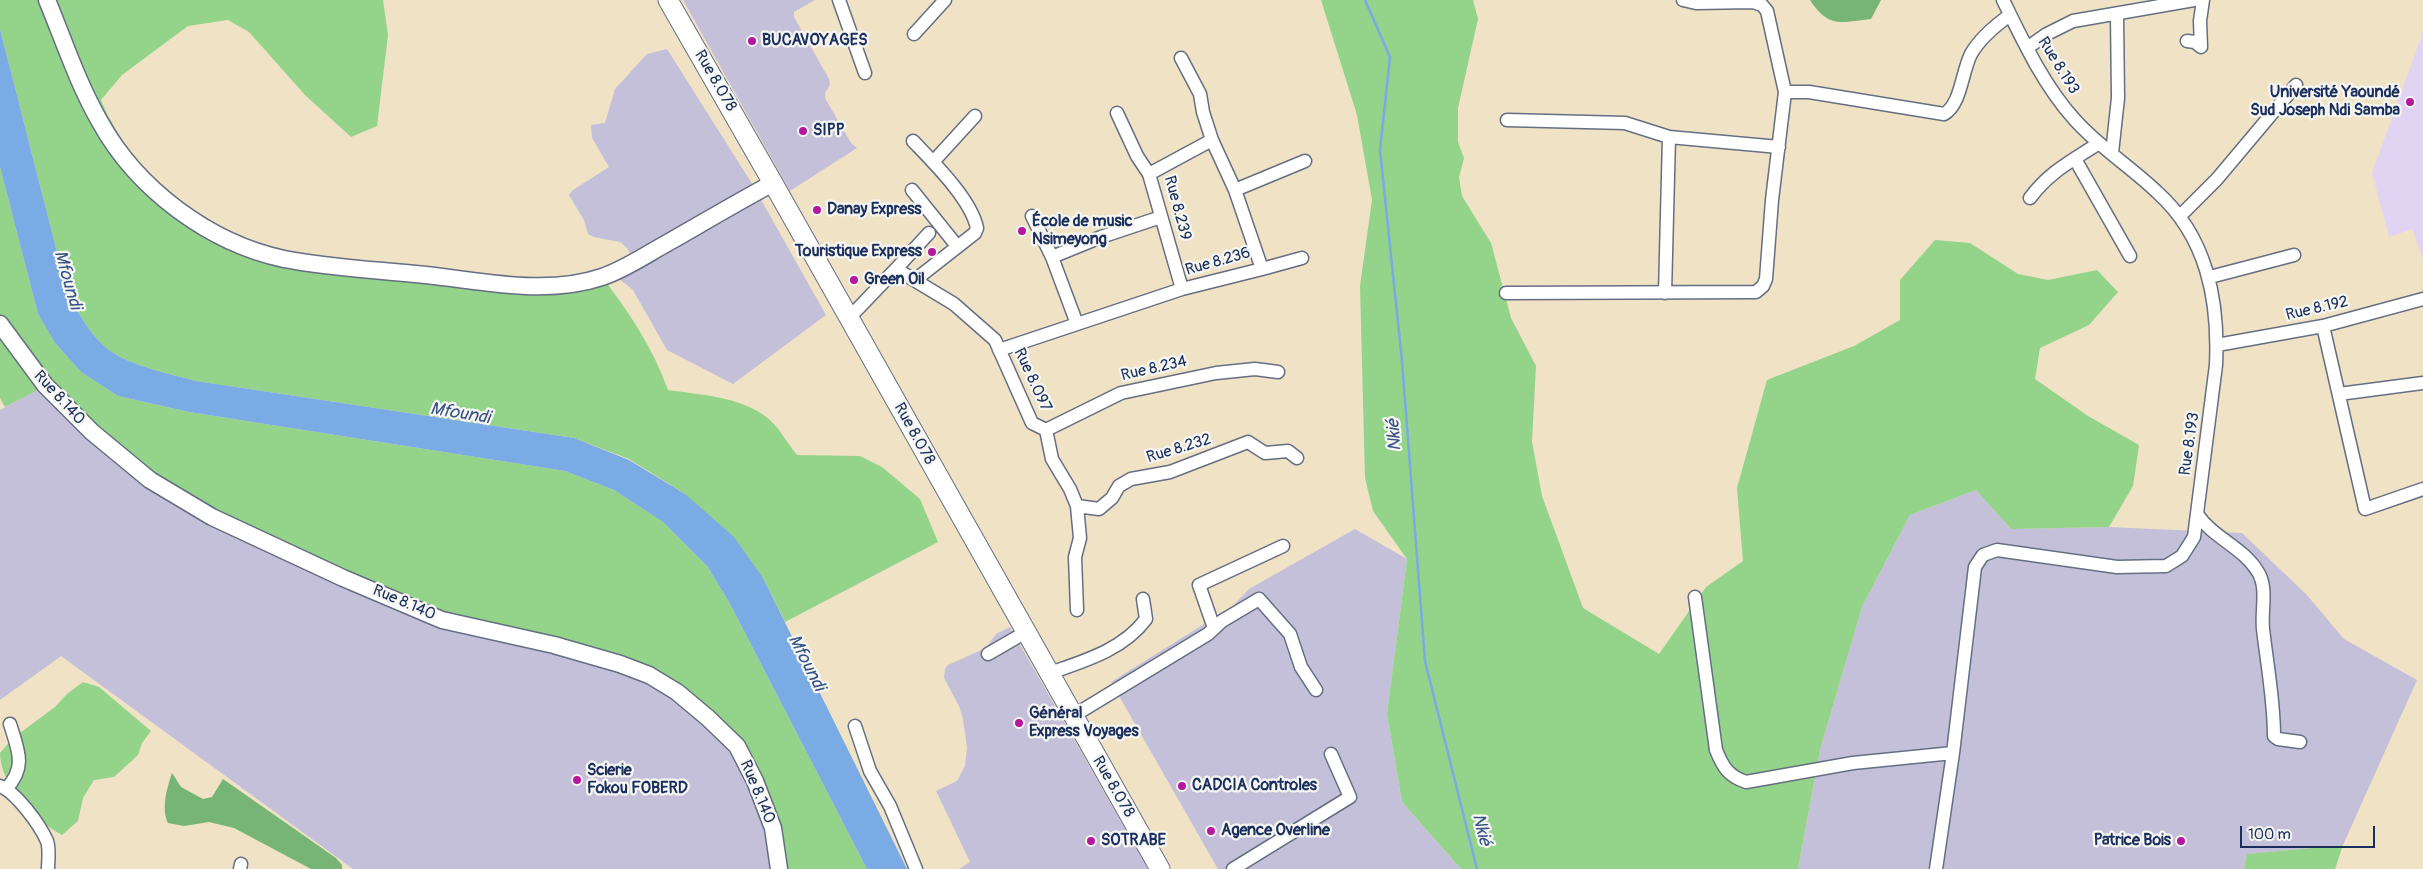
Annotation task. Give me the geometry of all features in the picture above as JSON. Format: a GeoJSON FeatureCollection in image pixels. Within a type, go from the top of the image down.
{"type":"FeatureCollection","features":[{"type":"Feature","properties":{"kind":"highway","name":"Rue 8.078"},"geometry":{"type":"LineString","coordinates":[[668,0],[1160,869]]}},
{"type":"Feature","properties":{"kind":"main road"},"geometry":{"type":"LineString","coordinates":[[47,0],[100,122],[120,153],[139,177],[173,206],[210,229],[245,246],[282,258],[322,265],[507,284],[549,286],[583,282],[624,268],[773,183]]}},
{"type":"Feature","properties":{"kind":"main road","name":"Rue 8.140"},"geometry":{"type":"LineString","coordinates":[[0,324],[45,385],[92,432],[150,480],[212,517],[343,578],[442,620],[554,645],[620,664],[649,675],[677,692],[708,718],[736,746],[755,781],[773,828],[779,869]]}},
{"type":"Feature","properties":{"kind":"street"},"geometry":{"type":"LineString","coordinates":[[839,0],[865,73]]}},
{"type":"Feature","properties":{"kind":"street"},"geometry":{"type":"LineString","coordinates":[[914,34],[945,0]]}},
{"type":"Feature","properties":{"kind":"street"},"geometry":{"type":"LineString","coordinates":[[1506,292],[1756,292],[1763,286],[1766,279],[1772,200],[1785,92],[1767,11],[1762,5],[1753,2],[1696,2],[1683,0]]}},
{"type":"Feature","properties":{"kind":"street","name":"Rue 8.193"},"geometry":{"type":"LineString","coordinates":[[1936,869],[1953,753],[1975,567],[1983,555],[1997,550],[2117,567],[2166,566],[2182,556],[2194,537],[2217,345],[2210,277],[2201,252],[2180,216],[2158,193],[2099,143],[2065,109],[2027,48],[2003,0]]}},
{"type":"Feature","properties":{"kind":"street"},"geometry":{"type":"LineString","coordinates":[[2027,48],[2047,34],[2073,21],[2093,16],[2117,14],[2194,0]]}},
{"type":"Feature","properties":{"kind":"street"},"geometry":{"type":"LineString","coordinates":[[2187,42],[2195,42],[2201,47],[2200,21],[2202,0]]}},
{"type":"Feature","properties":{"kind":"street"},"geometry":{"type":"LineString","coordinates":[[2112,153],[2118,98],[2117,14]]}},
{"type":"Feature","properties":{"kind":"street"},"geometry":{"type":"LineString","coordinates":[[1785,92],[1809,92],[1944,114],[1954,104],[1962,75],[1972,53],[1989,32],[2010,15]]}},
{"type":"Feature","properties":{"kind":"street","name":"Rue 8.236"},"geometry":{"type":"LineString","coordinates":[[999,350],[1182,289],[1262,269],[1236,190],[1212,140],[1203,112],[1200,94],[1181,58]]}},
{"type":"Feature","properties":{"kind":"street"},"geometry":{"type":"LineString","coordinates":[[2180,216],[2216,179],[2296,85]]}},
{"type":"Feature","properties":{"kind":"street"},"geometry":{"type":"LineString","coordinates":[[1117,113],[1137,156],[1149,174]]}},
{"type":"Feature","properties":{"kind":"street"},"geometry":{"type":"LineString","coordinates":[[933,162],[975,116]]}},
{"type":"Feature","properties":{"kind":"street"},"geometry":{"type":"LineString","coordinates":[[1507,120],[1625,123],[1669,137],[1779,146]]}},
{"type":"Feature","properties":{"kind":"street"},"geometry":{"type":"LineString","coordinates":[[1666,293],[1669,137]]}},
{"type":"Feature","properties":{"kind":"street","name":"Rue 8.239"},"geometry":{"type":"LineString","coordinates":[[1182,289],[1149,174],[1212,140]]}},
{"type":"Feature","properties":{"kind":"street"},"geometry":{"type":"LineString","coordinates":[[912,141],[933,162],[963,200],[976,223],[975,233],[914,280]]}},
{"type":"Feature","properties":{"kind":"street"},"geometry":{"type":"LineString","coordinates":[[2030,198],[2041,183],[2055,170],[2099,143]]}},
{"type":"Feature","properties":{"kind":"street"},"geometry":{"type":"LineString","coordinates":[[2075,159],[2130,256]]}},
{"type":"Feature","properties":{"kind":"street"},"geometry":{"type":"LineString","coordinates":[[1236,190],[1305,161]]}},
{"type":"Feature","properties":{"kind":"street"},"geometry":{"type":"LineString","coordinates":[[912,190],[957,246]]}},
{"type":"Feature","properties":{"kind":"street"},"geometry":{"type":"LineString","coordinates":[[1032,216],[1052,257],[1078,324]]}},
{"type":"Feature","properties":{"kind":"street"},"geometry":{"type":"LineString","coordinates":[[1052,257],[1101,237],[1161,218]]}},
{"type":"Feature","properties":{"kind":"street"},"geometry":{"type":"LineString","coordinates":[[849,318],[929,233]]}},
{"type":"Feature","properties":{"kind":"street"},"geometry":{"type":"LineString","coordinates":[[2210,277],[2294,255]]}},
{"type":"Feature","properties":{"kind":"street"},"geometry":{"type":"LineString","coordinates":[[1262,269],[1302,258]]}},
{"type":"Feature","properties":{"kind":"street","name":"Rue 8.097"},"geometry":{"type":"LineString","coordinates":[[896,269],[954,304],[994,340],[1032,423],[1046,430],[1052,459],[1070,489],[1077,506],[1080,538],[1075,557],[1077,610]]}},
{"type":"Feature","properties":{"kind":"street","name":"Rue 8.192"},"geometry":{"type":"LineString","coordinates":[[2217,345],[2323,326],[2423,299]]}},
{"type":"Feature","properties":{"kind":"street"},"geometry":{"type":"LineString","coordinates":[[2323,326],[2365,509],[2423,489]]}},
{"type":"Feature","properties":{"kind":"street","name":"Rue 8.234"},"geometry":{"type":"LineString","coordinates":[[1046,430],[1120,393],[1216,373],[1255,369],[1278,372]]}},
{"type":"Feature","properties":{"kind":"street"},"geometry":{"type":"LineString","coordinates":[[2339,394],[2423,383]]}},
{"type":"Feature","properties":{"kind":"street","name":"Rue 8.232"},"geometry":{"type":"LineString","coordinates":[[1077,506],[1099,509],[1112,498],[1119,486],[1130,480],[1170,472],[1248,442],[1265,453],[1288,451],[1297,458]]}},
{"type":"Feature","properties":{"kind":"street"},"geometry":{"type":"LineString","coordinates":[[2196,514],[2213,534],[2236,549],[2253,564],[2260,574],[2264,598],[2263,628],[2274,736],[2278,739],[2300,742]]}},
{"type":"Feature","properties":{"kind":"street"},"geometry":{"type":"LineString","coordinates":[[1214,628],[1200,585],[1283,546]]}},
{"type":"Feature","properties":{"kind":"street"},"geometry":{"type":"LineString","coordinates":[[1696,597],[1716,750],[1723,767],[1732,777],[1746,782],[1853,763],[1953,753]]}},
{"type":"Feature","properties":{"kind":"street"},"geometry":{"type":"LineString","coordinates":[[1050,673],[1110,650],[1133,635],[1146,619],[1143,599]]}},
{"type":"Feature","properties":{"kind":"street"},"geometry":{"type":"LineString","coordinates":[[1073,716],[1208,634],[1222,621],[1258,599],[1290,634],[1300,667],[1316,690]]}},
{"type":"Feature","properties":{"kind":"street"},"geometry":{"type":"LineString","coordinates":[[988,654],[1026,632]]}},
{"type":"Feature","properties":{"kind":"street"},"geometry":{"type":"LineString","coordinates":[[10,724],[18,747],[20,766],[16,778],[3,788],[22,804],[47,841],[48,869]]}},
{"type":"Feature","properties":{"kind":"street"},"geometry":{"type":"LineString","coordinates":[[855,726],[870,771],[890,806],[916,869]]}},
{"type":"Feature","properties":{"kind":"street"},"geometry":{"type":"LineString","coordinates":[[1233,869],[1350,797],[1331,754]]}},
{"type":"Feature","properties":{"kind":"shaded area"},"geometry":{"type":"Polygon","coordinates":[[[683,0],[815,0],[794,12],[794,17],[829,79],[830,85],[825,93],[825,98],[851,143],[857,148],[790,191],[683,0]]]}},
{"type":"Feature","properties":{"kind":"shaded area","name":"Université Yaoundé Sud Joseph Ndi Samba"},"geometry":{"type":"Polygon","coordinates":[[[2423,32],[2423,259],[2412,229],[2389,237],[2372,173],[2423,32]]]}},
{"type":"Feature","properties":{"kind":"shaded area"},"geometry":{"type":"Polygon","coordinates":[[[667,49],[751,182],[826,315],[733,384],[667,350],[633,290],[617,277],[630,255],[628,249],[620,242],[588,234],[584,220],[569,195],[573,190],[609,167],[592,138],[591,125],[605,123],[615,89],[647,54],[667,49]]]}},
{"type":"Feature","properties":{"kind":"shaded area"},"geometry":{"type":"Polygon","coordinates":[[[45,385],[649,675],[737,746],[779,869],[353,869],[61,656],[0,700],[0,410],[45,385]]]}},
{"type":"Feature","properties":{"kind":"shaded area"},"geometry":{"type":"Polygon","coordinates":[[[1976,490],[2011,529],[2109,527],[2242,533],[2306,594],[2344,639],[2417,680],[2343,845],[2248,854],[2244,869],[1798,869],[1820,750],[1862,607],[1910,515],[1976,490]]]}},
{"type":"Feature","properties":{"kind":"shaded area"},"geometry":{"type":"Polygon","coordinates":[[[1355,529],[1407,559],[1387,714],[1402,802],[1461,869],[1218,869],[1111,682],[1233,606],[1249,589],[1355,529]]]}},
{"type":"Feature","properties":{"kind":"shaded area"},"geometry":{"type":"Polygon","coordinates":[[[1010,627],[1148,869],[959,869],[970,862],[936,791],[957,781],[965,766],[967,748],[963,719],[959,706],[944,678],[945,669],[948,665],[981,650],[988,645],[996,634],[1010,627]]]}},
{"type":"Feature","properties":{"kind":"green space"},"geometry":{"type":"Polygon","coordinates":[[[0,0],[383,0],[388,35],[377,126],[351,137],[305,95],[249,32],[228,20],[188,26],[122,75],[101,100],[128,150],[147,172],[192,210],[246,241],[315,259],[345,259],[433,276],[507,284],[602,277],[640,331],[668,390],[724,399],[752,408],[774,424],[797,455],[860,456],[882,467],[920,499],[938,542],[785,622],[763,578],[685,494],[629,459],[574,438],[196,381],[151,369],[118,356],[97,338],[68,295],[0,29],[0,0]]]}},
{"type":"Feature","properties":{"kind":"green space"},"geometry":{"type":"Polygon","coordinates":[[[1321,0],[1473,0],[1478,19],[1458,108],[1458,142],[1464,158],[1459,177],[1462,196],[1491,243],[1511,318],[1536,366],[1532,442],[1542,496],[1583,608],[1659,654],[1706,587],[1743,561],[1737,488],[1767,380],[1854,346],[1900,320],[1900,280],[1935,240],[1970,243],[2018,274],[2048,280],[2097,270],[2118,292],[2089,325],[2040,348],[2035,379],[2088,416],[2139,445],[2133,486],[2109,527],[2011,529],[1976,490],[1910,515],[1862,607],[1820,750],[1798,869],[1461,869],[1402,802],[1387,714],[1407,559],[1373,511],[1365,478],[1360,286],[1372,200],[1357,115],[1321,0]]]}},
{"type":"Feature","properties":{"kind":"green space"},"geometry":{"type":"Polygon","coordinates":[[[1810,0],[1881,0],[1871,19],[1836,22],[1823,16],[1810,0]]]}},
{"type":"Feature","properties":{"kind":"green space"},"geometry":{"type":"Polygon","coordinates":[[[0,167],[38,314],[55,343],[81,372],[118,396],[189,412],[565,471],[614,490],[663,522],[707,566],[729,602],[867,869],[779,869],[737,746],[649,675],[442,620],[150,480],[45,386],[5,407],[0,398],[0,167]]]}},
{"type":"Feature","properties":{"kind":"green space"},"geometry":{"type":"Polygon","coordinates":[[[83,682],[99,687],[151,731],[142,743],[138,755],[114,777],[94,780],[83,798],[78,821],[62,835],[41,821],[21,801],[6,777],[0,753],[12,739],[55,707],[67,694],[83,682]]]}},
{"type":"Feature","properties":{"kind":"green space"},"geometry":{"type":"Polygon","coordinates":[[[172,773],[181,787],[203,799],[212,797],[223,779],[336,858],[342,865],[342,869],[311,869],[234,828],[209,822],[184,826],[168,823],[165,805],[172,773]]]}},
{"type":"Feature","properties":{"kind":"green space"},"geometry":{"type":"Polygon","coordinates":[[[2343,845],[2335,869],[2244,869],[2247,854],[2343,845]]]}},
{"type":"Feature","properties":{"kind":"water"},"geometry":{"type":"Polygon","coordinates":[[[0,29],[68,295],[86,324],[109,350],[140,365],[196,381],[574,438],[629,460],[685,494],[734,537],[763,578],[907,869],[867,869],[729,602],[707,566],[663,522],[614,490],[565,471],[189,412],[118,396],[81,372],[55,343],[38,314],[0,167],[0,29]]]}},
{"type":"Feature","properties":{"kind":"waterway","name":"Nkié"},"geometry":{"type":"LineString","coordinates":[[1365,0],[1390,57],[1380,150],[1402,361],[1425,661],[1477,869]]}},
{"type":"Feature","properties":{"kind":"place","name":"BUCAVOYAGES"},"geometry":{"type":"Point","coordinates":[752,41]}},
{"type":"Feature","properties":{"kind":"place","name":"Université Yaoundé Sud Joseph Ndi Samba"},"geometry":{"type":"Point","coordinates":[2410,102]}},
{"type":"Feature","properties":{"kind":"place","name":"SIPP"},"geometry":{"type":"Point","coordinates":[803,131]}},
{"type":"Feature","properties":{"kind":"place","name":"Danay Express"},"geometry":{"type":"Point","coordinates":[817,210]}},
{"type":"Feature","properties":{"kind":"place","name":"École de music Nsimeyong"},"geometry":{"type":"Point","coordinates":[1022,231]}},
{"type":"Feature","properties":{"kind":"place","name":"Touristique Express"},"geometry":{"type":"Point","coordinates":[932,252]}},
{"type":"Feature","properties":{"kind":"place","name":"Green Oil"},"geometry":{"type":"Point","coordinates":[854,280]}},
{"type":"Feature","properties":{"kind":"place","name":"Général Express Voyages"},"geometry":{"type":"Point","coordinates":[1019,723]}},
{"type":"Feature","properties":{"kind":"place","name":"Scierie Fokou FOBERD"},"geometry":{"type":"Point","coordinates":[577,780]}},
{"type":"Feature","properties":{"kind":"place","name":"CADCIA Controles"},"geometry":{"type":"Point","coordinates":[1182,786]}},
{"type":"Feature","properties":{"kind":"place","name":"Agence Overline"},"geometry":{"type":"Point","coordinates":[1211,831]}},
{"type":"Feature","properties":{"kind":"place","name":"SOTRABE"},"geometry":{"type":"Point","coordinates":[1091,841]}},
{"type":"Feature","properties":{"kind":"place","name":"Patrice Bois"},"geometry":{"type":"Point","coordinates":[2181,841]}},
{"type":"Feature","properties":{"kind":"water label","name":"Mfoundi"},"geometry":{"type":"Point","coordinates":[67,280]}},
{"type":"Feature","properties":{"kind":"water label","name":"Mfoundi"},"geometry":{"type":"Point","coordinates":[460,414]}},
{"type":"Feature","properties":{"kind":"water label","name":"Mfoundi"},"geometry":{"type":"Point","coordinates":[806,663]}}]}
